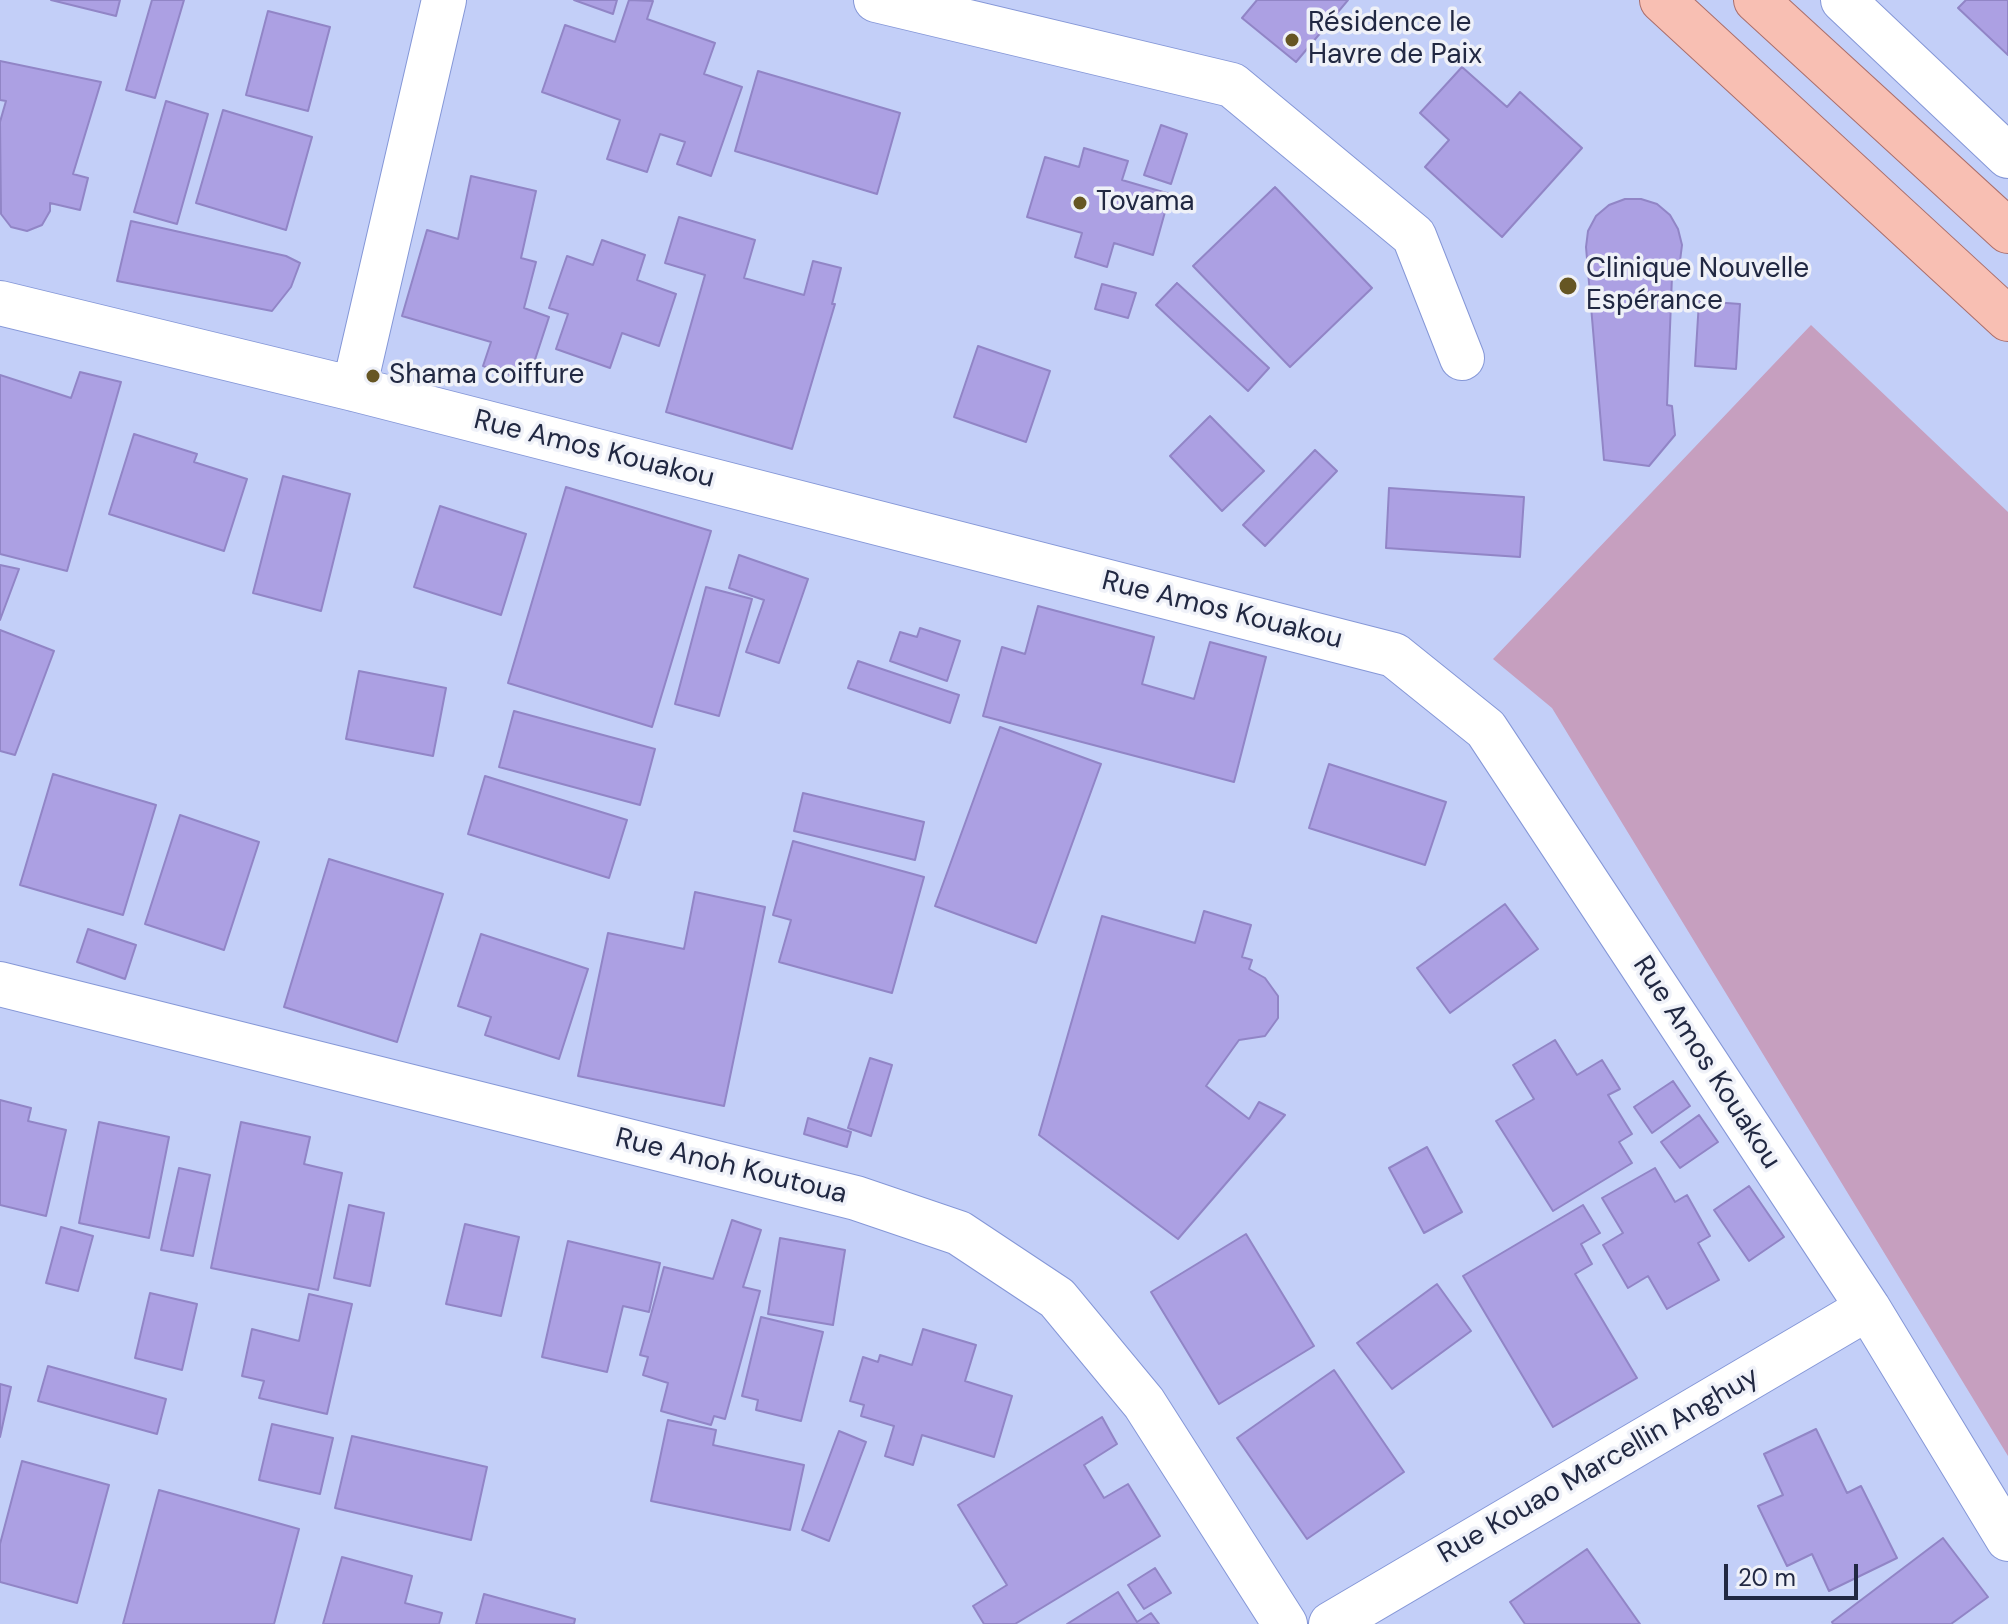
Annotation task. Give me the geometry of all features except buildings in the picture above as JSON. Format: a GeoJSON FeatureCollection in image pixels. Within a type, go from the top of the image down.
{"type":"FeatureCollection","features":[{"type":"Feature","properties":{"kind":"main road"},"geometry":{"type":"LineString","coordinates":[[1662,0],[2008,319]]}},
{"type":"Feature","properties":{"kind":"main road"},"geometry":{"type":"LineString","coordinates":[[1756,0],[2008,231]]}},
{"type":"Feature","properties":{"kind":"street"},"geometry":{"type":"LineString","coordinates":[[354,389],[444,0]]}},
{"type":"Feature","properties":{"kind":"street"},"geometry":{"type":"LineString","coordinates":[[876,0],[1232,85],[1414,236],[1462,358]]}},
{"type":"Feature","properties":{"kind":"street"},"geometry":{"type":"LineString","coordinates":[[1843,0],[2008,156]]}},
{"type":"Feature","properties":{"kind":"street","name":"Rue Amos Kouakou"},"geometry":{"type":"LineString","coordinates":[[0,303],[354,389],[1394,655],[1486,729],[1868,1308],[2008,1539]]}},
{"type":"Feature","properties":{"kind":"street","name":"Rue Anoh Koutoua"},"geometry":{"type":"LineString","coordinates":[[0,984],[856,1198],[959,1233],[1057,1298],[1144,1403],[1285,1624]]}},
{"type":"Feature","properties":{"kind":"street","name":"Rue Kouao Marcellin Anghuy"},"geometry":{"type":"LineString","coordinates":[[1331,1624],[1868,1308]]}},
{"type":"Feature","properties":{"kind":"shaded area"},"geometry":{"type":"Polygon","coordinates":[[[1811,325],[2008,512],[2008,1456],[1552,708],[1493,659],[1811,325]]]}},
{"type":"Feature","properties":{"kind":"place","name":"Résidence le Havre de Paix"},"geometry":{"type":"Point","coordinates":[1292,40]}},
{"type":"Feature","properties":{"kind":"place","name":"Tovama"},"geometry":{"type":"Point","coordinates":[1080,203]}},
{"type":"Feature","properties":{"kind":"place","name":"Clinique Nouvelle Espérance"},"geometry":{"type":"Point","coordinates":[1568,286]}},
{"type":"Feature","properties":{"kind":"place","name":"Shama coiffure"},"geometry":{"type":"Point","coordinates":[373,376]}}]}
